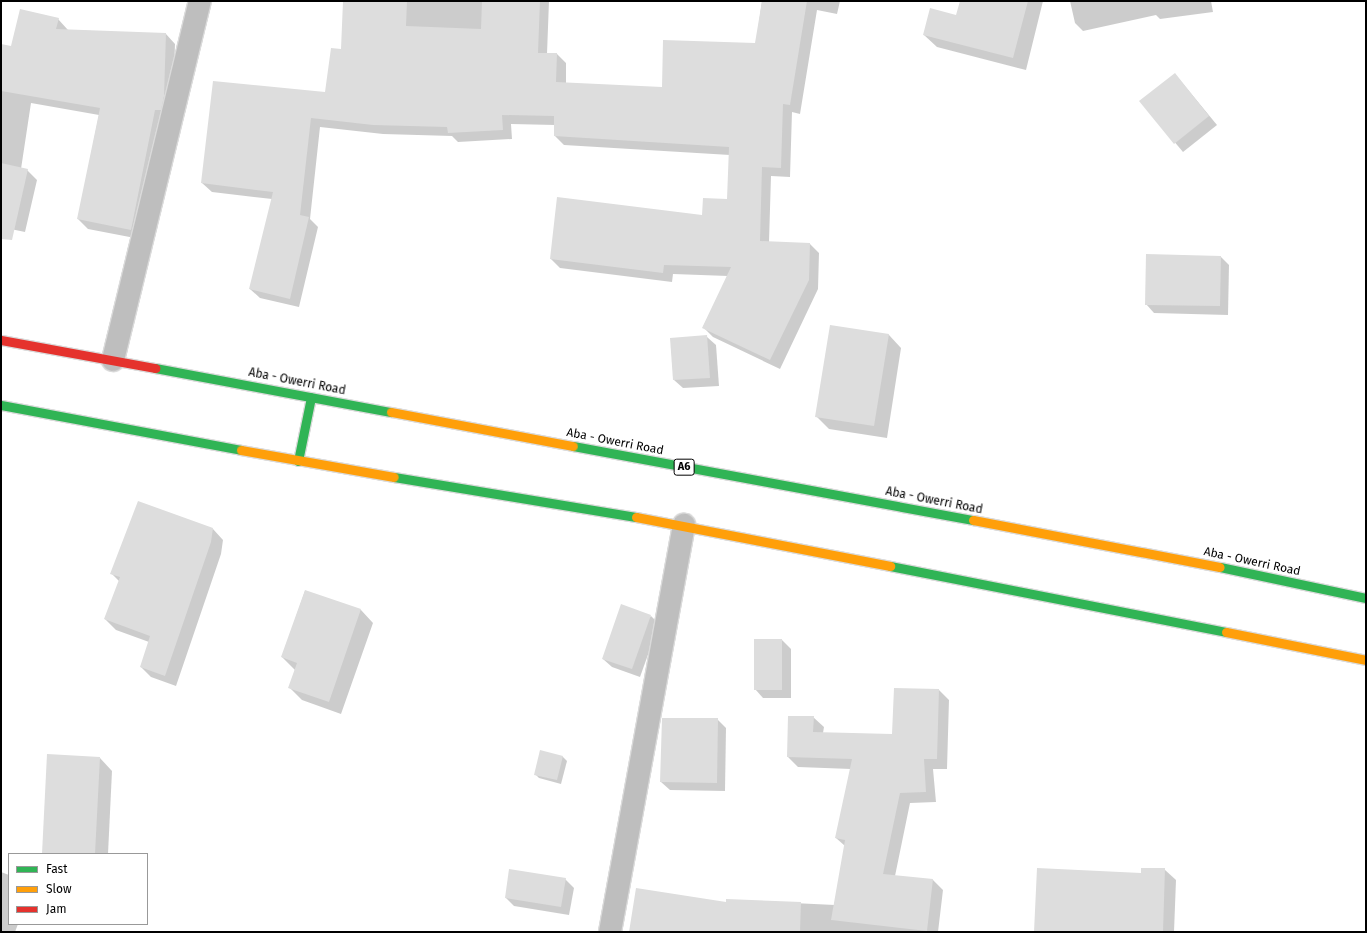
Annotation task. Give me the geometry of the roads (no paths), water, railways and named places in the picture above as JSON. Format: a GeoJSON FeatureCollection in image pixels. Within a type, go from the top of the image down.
{"type":"FeatureCollection","features":[{"type":"Feature","properties":{"kind":"highway","name":"Aba - Owerri Road"},"geometry":{"type":"LineString","coordinates":[[1,340],[1146,552],[1366,598]]}},
{"type":"Feature","properties":{"kind":"highway"},"geometry":{"type":"LineString","coordinates":[[298,461],[311,397]]}},
{"type":"Feature","properties":{"kind":"highway"},"geometry":{"type":"LineString","coordinates":[[1,405],[298,461],[684,525],[1366,660]]}},
{"type":"Feature","properties":{"kind":"street"},"geometry":{"type":"LineString","coordinates":[[113,360],[200,1]]}},
{"type":"Feature","properties":{"kind":"street"},"geometry":{"type":"LineString","coordinates":[[610,932],[684,525]]}}]}
